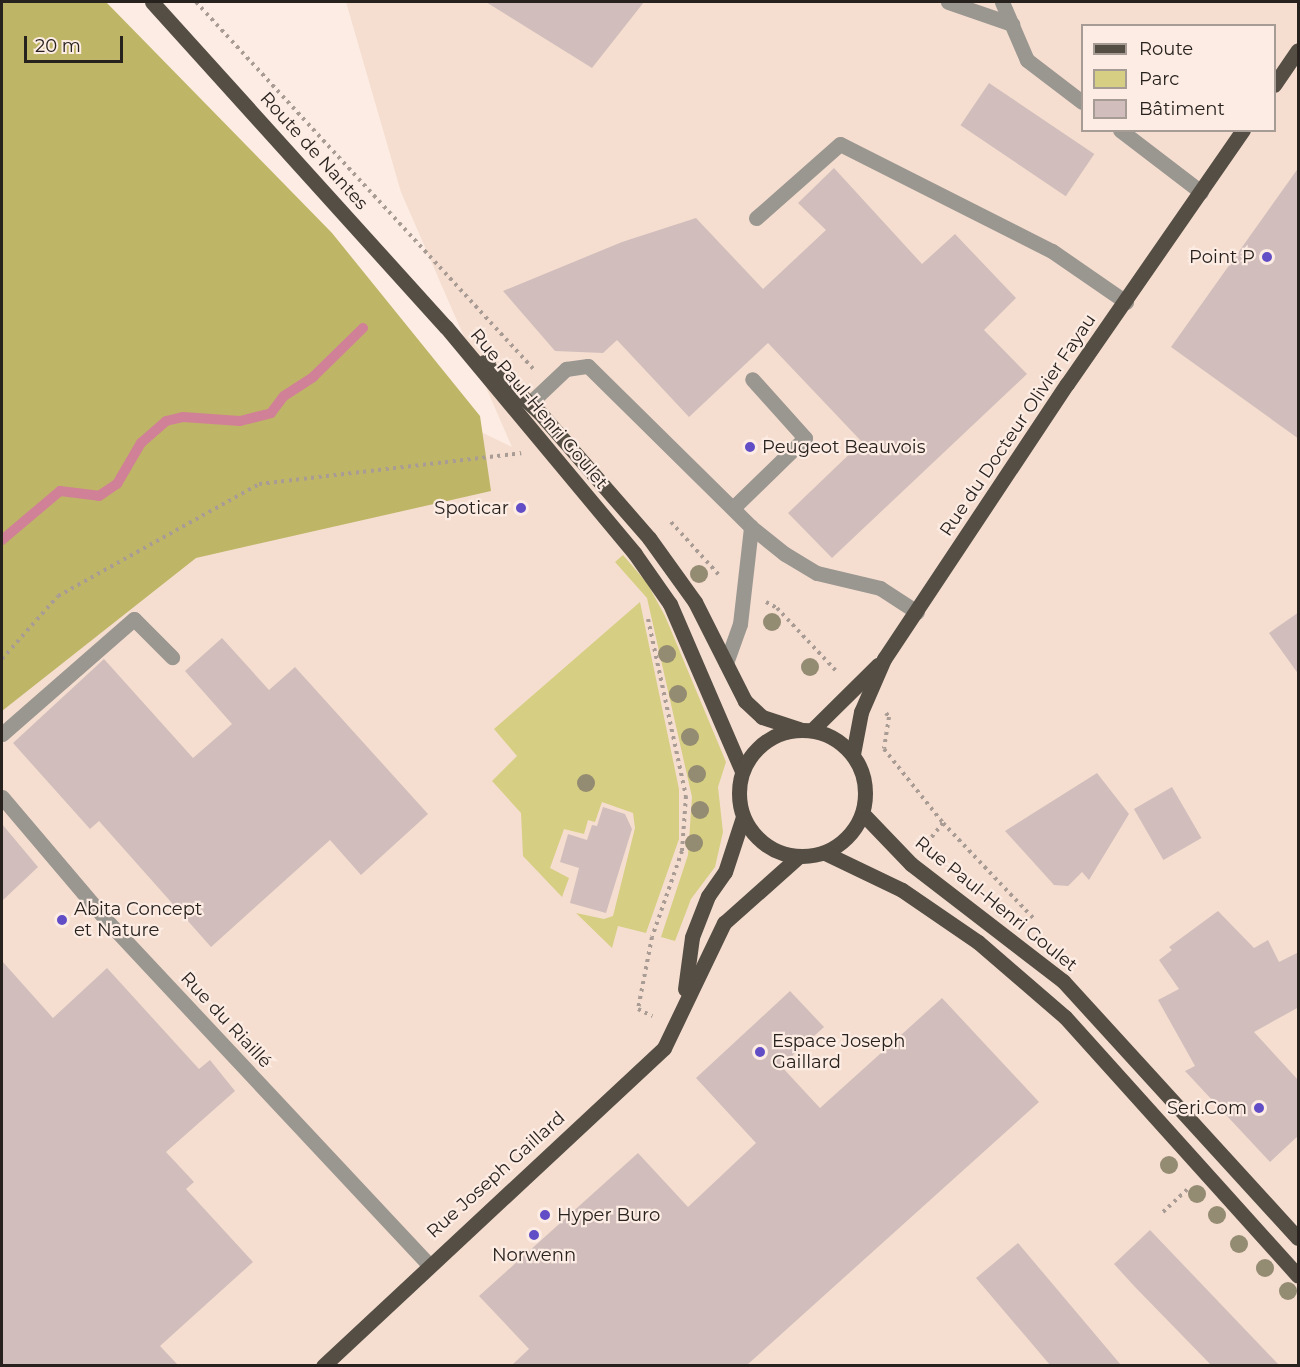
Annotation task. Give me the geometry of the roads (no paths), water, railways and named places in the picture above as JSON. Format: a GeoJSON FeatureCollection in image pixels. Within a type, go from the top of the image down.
{"type":"FeatureCollection","features":[{"type":"Feature","properties":{"kind":"main road","name":"Route de Nantes"},"geometry":{"type":"LineString","coordinates":[[152,2],[446,327]]}},
{"type":"Feature","properties":{"kind":"main road"},"geometry":{"type":"LineString","coordinates":[[1276,84],[1299,50]]}},
{"type":"Feature","properties":{"kind":"main road","name":"Rue du Docteur Olivier Fayau"},"geometry":{"type":"LineString","coordinates":[[853,754],[868,695],[884,659],[1243,132]]}},
{"type":"Feature","properties":{"kind":"main road","name":"Rue Paul-Henri Goulet"},"geometry":{"type":"LineString","coordinates":[[446,327],[530,403],[649,538],[695,602],[745,701],[762,717],[806,730]]}},
{"type":"Feature","properties":{"kind":"main road","name":"Rue Paul-Henri Goulet"},"geometry":{"type":"LineString","coordinates":[[446,327],[634,554],[670,604],[742,771]]}},
{"type":"Feature","properties":{"kind":"main road"},"geometry":{"type":"LineString","coordinates":[[683,1005],[692,937],[708,896],[725,872],[743,817],[738,786],[742,771],[765,741],[806,730],[884,659]]}},
{"type":"Feature","properties":{"kind":"main road"},"geometry":{"type":"LineString","coordinates":[[743,817],[764,845],[798,857],[825,853],[855,830],[863,814],[865,783],[853,754],[834,739],[806,730]]}},
{"type":"Feature","properties":{"kind":"main road","name":"Rue Paul-Henri Goulet"},"geometry":{"type":"LineString","coordinates":[[863,814],[911,864],[1062,981],[1299,1238]]}},
{"type":"Feature","properties":{"kind":"main road"},"geometry":{"type":"LineString","coordinates":[[825,853],[902,890],[978,942],[1065,1017],[1299,1276]]}},
{"type":"Feature","properties":{"kind":"main road","name":"Rue Joseph Gaillard"},"geometry":{"type":"LineString","coordinates":[[323,1365],[428,1264],[664,1048],[724,923],[798,857]]}},
{"type":"Feature","properties":{"kind":"street"},"geometry":{"type":"LineString","coordinates":[[948,2],[1012,24]]}},
{"type":"Feature","properties":{"kind":"street"},"geometry":{"type":"LineString","coordinates":[[1002,2],[1027,60],[1081,100]]}},
{"type":"Feature","properties":{"kind":"street"},"geometry":{"type":"LineString","coordinates":[[1123,132],[1201,192]]}},
{"type":"Feature","properties":{"kind":"street"},"geometry":{"type":"LineString","coordinates":[[756,218],[840,144],[1052,251],[1125,302]]}},
{"type":"Feature","properties":{"kind":"street"},"geometry":{"type":"LineString","coordinates":[[530,403],[576,365],[598,372],[734,507],[751,527],[817,573],[880,588],[916,612]]}},
{"type":"Feature","properties":{"kind":"street"},"geometry":{"type":"LineString","coordinates":[[734,507],[805,438],[752,379]]}},
{"type":"Feature","properties":{"kind":"street"},"geometry":{"type":"LineString","coordinates":[[726,663],[740,624],[751,527]]}},
{"type":"Feature","properties":{"kind":"street"},"geometry":{"type":"LineString","coordinates":[[2,734],[134,619],[172,657]]}},
{"type":"Feature","properties":{"kind":"street","name":"Rue du Riaillé"},"geometry":{"type":"LineString","coordinates":[[2,797],[109,923],[428,1264]]}},
{"type":"Feature","properties":{"kind":"waterway"},"geometry":{"type":"LineString","coordinates":[[2,540],[60,491],[99,496],[117,484],[141,443],[166,421],[183,417],[240,421],[271,413],[284,396],[313,377],[363,328]]}},
{"type":"Feature","properties":{"kind":"place","name":"Point P"},"geometry":{"type":"Point","coordinates":[1267,257]}},
{"type":"Feature","properties":{"kind":"place","name":"Peugeot Beauvois"},"geometry":{"type":"Point","coordinates":[750,447]}},
{"type":"Feature","properties":{"kind":"place","name":"Spoticar"},"geometry":{"type":"Point","coordinates":[521,508]}},
{"type":"Feature","properties":{"kind":"place","name":"Abita Concept et Nature"},"geometry":{"type":"Point","coordinates":[62,920]}},
{"type":"Feature","properties":{"kind":"place","name":"Espace Joseph Gaillard"},"geometry":{"type":"Point","coordinates":[760,1052]}},
{"type":"Feature","properties":{"kind":"place","name":"Seri.Com"},"geometry":{"type":"Point","coordinates":[1259,1108]}},
{"type":"Feature","properties":{"kind":"place","name":"Hyper Buro"},"geometry":{"type":"Point","coordinates":[545,1215]}},
{"type":"Feature","properties":{"kind":"place","name":"Norwenn"},"geometry":{"type":"Point","coordinates":[534,1235]}}]}
